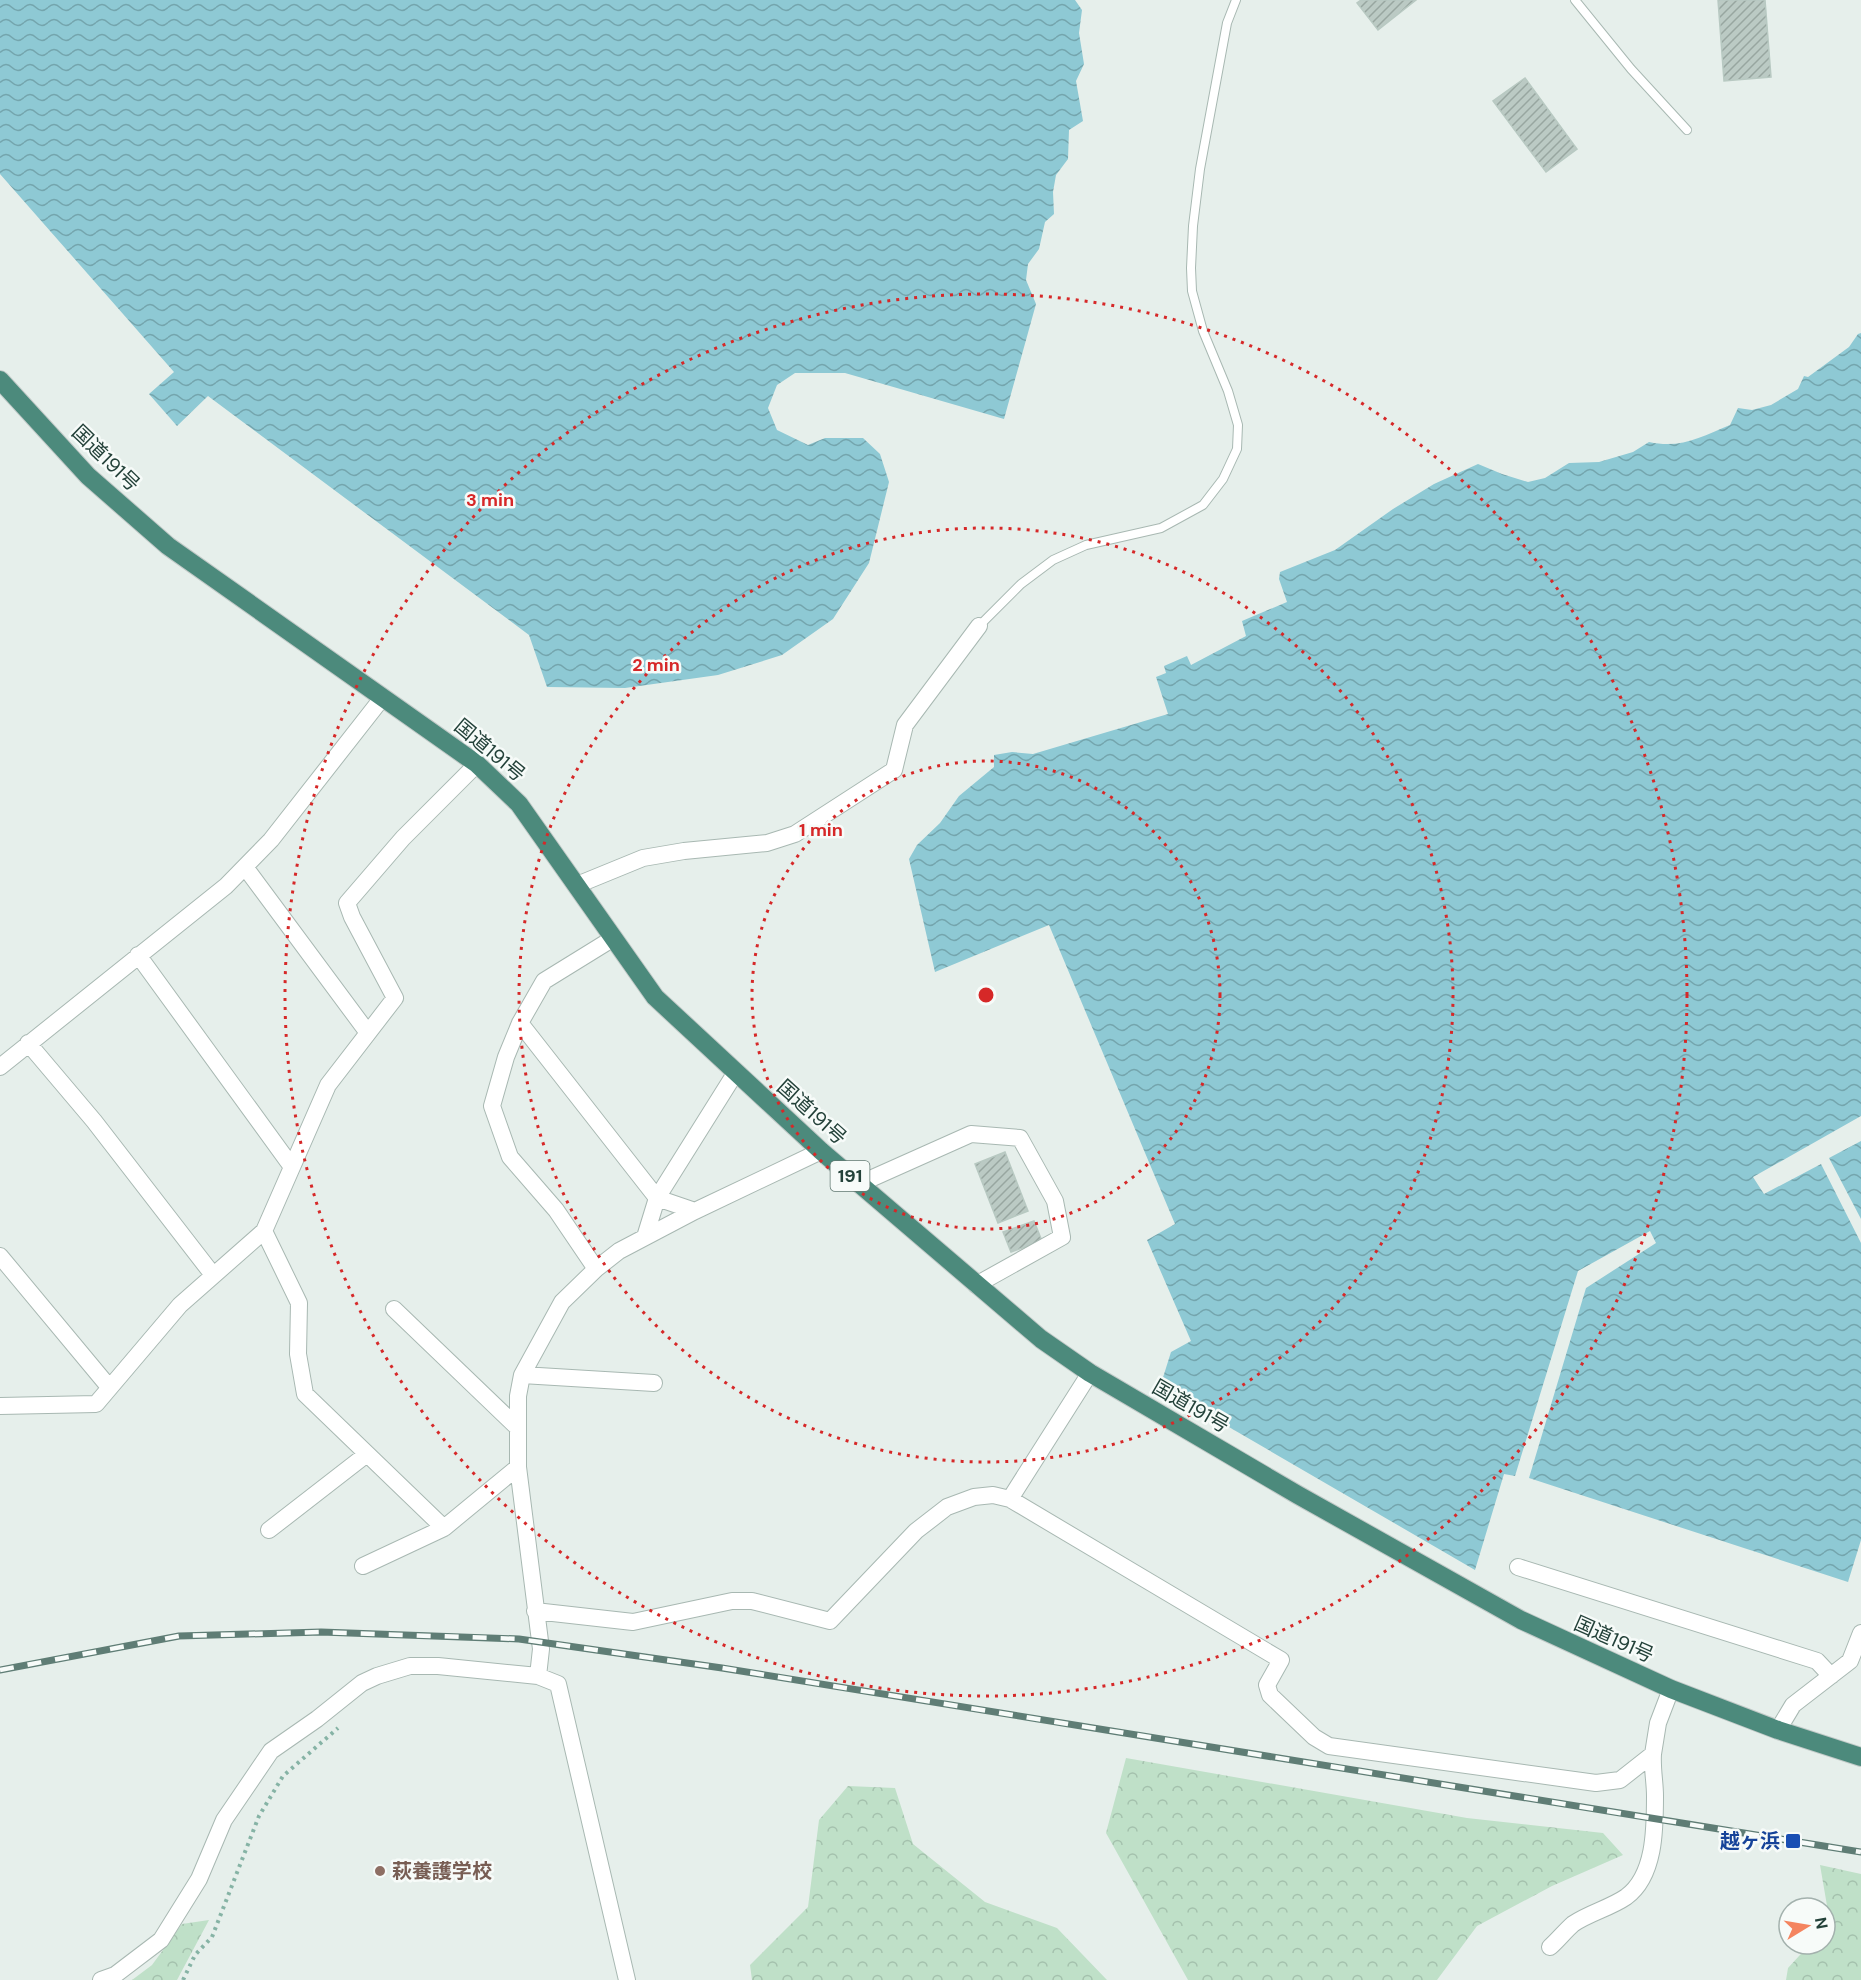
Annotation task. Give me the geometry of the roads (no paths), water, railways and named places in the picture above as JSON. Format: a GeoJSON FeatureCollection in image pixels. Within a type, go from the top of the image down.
{"type":"FeatureCollection","features":[{"type":"Feature","properties":{"kind":"highway","name":"国道191号"},"geometry":{"type":"LineString","coordinates":[[0,380],[88,476],[168,546],[477,764],[519,804],[655,997],[821,1151],[1041,1339],[1090,1373],[1298,1495],[1521,1620],[1671,1689],[1778,1730],[1861,1757]]}},
{"type":"Feature","properties":{"kind":"street"},"geometry":{"type":"LineString","coordinates":[[577,885],[643,858],[684,851],[767,843],[795,834],[824,817],[868,785],[894,770],[905,725],[979,626]]}},
{"type":"Feature","properties":{"kind":"street"},"geometry":{"type":"LineString","coordinates":[[0,1067],[226,886],[271,840],[383,697]]}},
{"type":"Feature","properties":{"kind":"street"},"geometry":{"type":"LineString","coordinates":[[0,1406],[96,1404],[180,1305],[264,1231],[328,1085],[395,998],[352,917],[347,903],[403,838],[477,764]]}},
{"type":"Feature","properties":{"kind":"street"},"geometry":{"type":"LineString","coordinates":[[244,867],[368,1033]]}},
{"type":"Feature","properties":{"kind":"street"},"geometry":{"type":"LineString","coordinates":[[596,1269],[556,1210],[510,1156],[492,1106],[506,1058],[520,1023],[544,981],[612,939]]}},
{"type":"Feature","properties":{"kind":"street"},"geometry":{"type":"LineString","coordinates":[[138,955],[292,1167]]}},
{"type":"Feature","properties":{"kind":"street"},"geometry":{"type":"LineString","coordinates":[[520,1023],[657,1198],[695,1211]]}},
{"type":"Feature","properties":{"kind":"street"},"geometry":{"type":"LineString","coordinates":[[28,1043],[94,1121],[213,1275]]}},
{"type":"Feature","properties":{"kind":"street"},"geometry":{"type":"LineString","coordinates":[[645,1237],[657,1198],[736,1072]]}},
{"type":"Feature","properties":{"kind":"street"},"geometry":{"type":"LineString","coordinates":[[859,1184],[971,1134],[1020,1138],[1055,1201],[1062,1237],[976,1285]]}},
{"type":"Feature","properties":{"kind":"street"},"geometry":{"type":"LineString","coordinates":[[538,1676],[541,1649],[518,1467],[519,1396],[522,1375],[562,1302],[596,1269],[619,1251],[695,1211],[821,1151]]}},
{"type":"Feature","properties":{"kind":"street"},"geometry":{"type":"LineString","coordinates":[[264,1231],[299,1303],[298,1354],[305,1394],[444,1528]]}},
{"type":"Feature","properties":{"kind":"street"},"geometry":{"type":"LineString","coordinates":[[0,1256],[109,1387]]}},
{"type":"Feature","properties":{"kind":"street"},"geometry":{"type":"LineString","coordinates":[[394,1309],[518,1428]]}},
{"type":"Feature","properties":{"kind":"street"},"geometry":{"type":"LineString","coordinates":[[1010,1499],[1090,1373]]}},
{"type":"Feature","properties":{"kind":"street"},"geometry":{"type":"LineString","coordinates":[[522,1375],[654,1383]]}},
{"type":"Feature","properties":{"kind":"street"},"geometry":{"type":"LineString","coordinates":[[269,1530],[367,1454]]}},
{"type":"Feature","properties":{"kind":"street"},"geometry":{"type":"LineString","coordinates":[[363,1566],[444,1528],[518,1467]]}},
{"type":"Feature","properties":{"kind":"street"},"geometry":{"type":"LineString","coordinates":[[535,1611],[633,1622],[732,1601],[752,1601],[830,1621],[916,1531],[947,1507],[974,1497],[993,1495],[1010,1499],[1281,1660],[1267,1685],[1270,1695],[1314,1737],[1329,1746],[1596,1783],[1620,1779],[1653,1755]]}},
{"type":"Feature","properties":{"kind":"street"},"geometry":{"type":"LineString","coordinates":[[1518,1567],[1816,1661],[1831,1676]]}},
{"type":"Feature","properties":{"kind":"street"},"geometry":{"type":"LineString","coordinates":[[1778,1730],[1793,1705],[1851,1661],[1861,1634]]}},
{"type":"Feature","properties":{"kind":"street"},"geometry":{"type":"LineString","coordinates":[[101,1980],[115,1975],[161,1940],[200,1879],[224,1820],[271,1751],[317,1719],[362,1683],[410,1666],[438,1666],[538,1676],[558,1684],[627,1980]]}},
{"type":"Feature","properties":{"kind":"street"},"geometry":{"type":"LineString","coordinates":[[1550,1947],[1573,1924],[1624,1899],[1638,1888],[1646,1872],[1653,1839],[1655,1794],[1653,1755],[1658,1723],[1671,1689]]}},
{"type":"Feature","properties":{"kind":"lane"},"geometry":{"type":"LineString","coordinates":[[979,626],[1021,584],[1053,560],[1086,545],[1161,528],[1203,505],[1223,479],[1237,449],[1238,425],[1228,391],[1203,331],[1192,291],[1191,268],[1193,226],[1200,169],[1227,23],[1236,0]]}},
{"type":"Feature","properties":{"kind":"lane"},"geometry":{"type":"LineString","coordinates":[[1575,0],[1631,69],[1687,130]]}},
{"type":"Feature","properties":{"kind":"water"},"geometry":{"type":"Polygon","coordinates":[[[0,0],[1075,0],[1082,10],[1079,33],[1084,64],[1076,81],[1083,121],[1069,130],[1068,159],[1056,175],[1053,192],[1054,214],[1045,222],[1039,249],[1028,264],[1026,280],[1036,304],[1004,419],[845,373],[795,373],[777,385],[768,408],[777,430],[808,445],[825,438],[863,438],[880,454],[889,482],[869,563],[833,619],[782,655],[718,675],[625,688],[547,687],[529,635],[208,396],[177,426],[149,394],[174,372],[0,174],[0,0]]]}},
{"type":"Feature","properties":{"kind":"water"},"geometry":{"type":"Polygon","coordinates":[[[1861,333],[1861,1116],[1753,1177],[1764,1194],[1821,1164],[1861,1243],[1861,1540],[1848,1582],[1529,1478],[1586,1288],[1656,1243],[1650,1231],[1578,1271],[1515,1476],[1504,1474],[1475,1570],[1160,1387],[1171,1352],[1191,1341],[1147,1240],[1175,1224],[1049,925],[935,972],[909,859],[917,845],[940,823],[959,796],[994,767],[994,755],[1012,752],[1033,754],[1168,714],[1156,677],[1166,673],[1164,666],[1187,656],[1191,665],[1246,636],[1242,621],[1287,602],[1279,579],[1280,572],[1335,550],[1393,509],[1434,484],[1478,464],[1528,482],[1545,478],[1569,463],[1599,462],[1633,452],[1649,442],[1671,444],[1700,437],[1730,425],[1738,408],[1752,410],[1771,405],[1798,389],[1804,376],[1808,377],[1849,347],[1861,333]]]}},
{"type":"Feature","properties":{"kind":"water"},"geometry":{"type":"Polygon","coordinates":[[[1861,1141],[1861,1219],[1829,1158],[1861,1141]]]}},
{"type":"Feature","properties":{"kind":"railway"},"geometry":{"type":"LineString","coordinates":[[0,1670],[179,1636],[321,1632],[519,1639],[722,1668],[1861,1852]]}},
{"type":"Feature","properties":{"kind":"place","name":"越ヶ浜"},"geometry":{"type":"Point","coordinates":[1793,1841]}},
{"type":"Feature","properties":{"kind":"place","name":"萩養護学校"},"geometry":{"type":"Point","coordinates":[380,1871]}}]}
